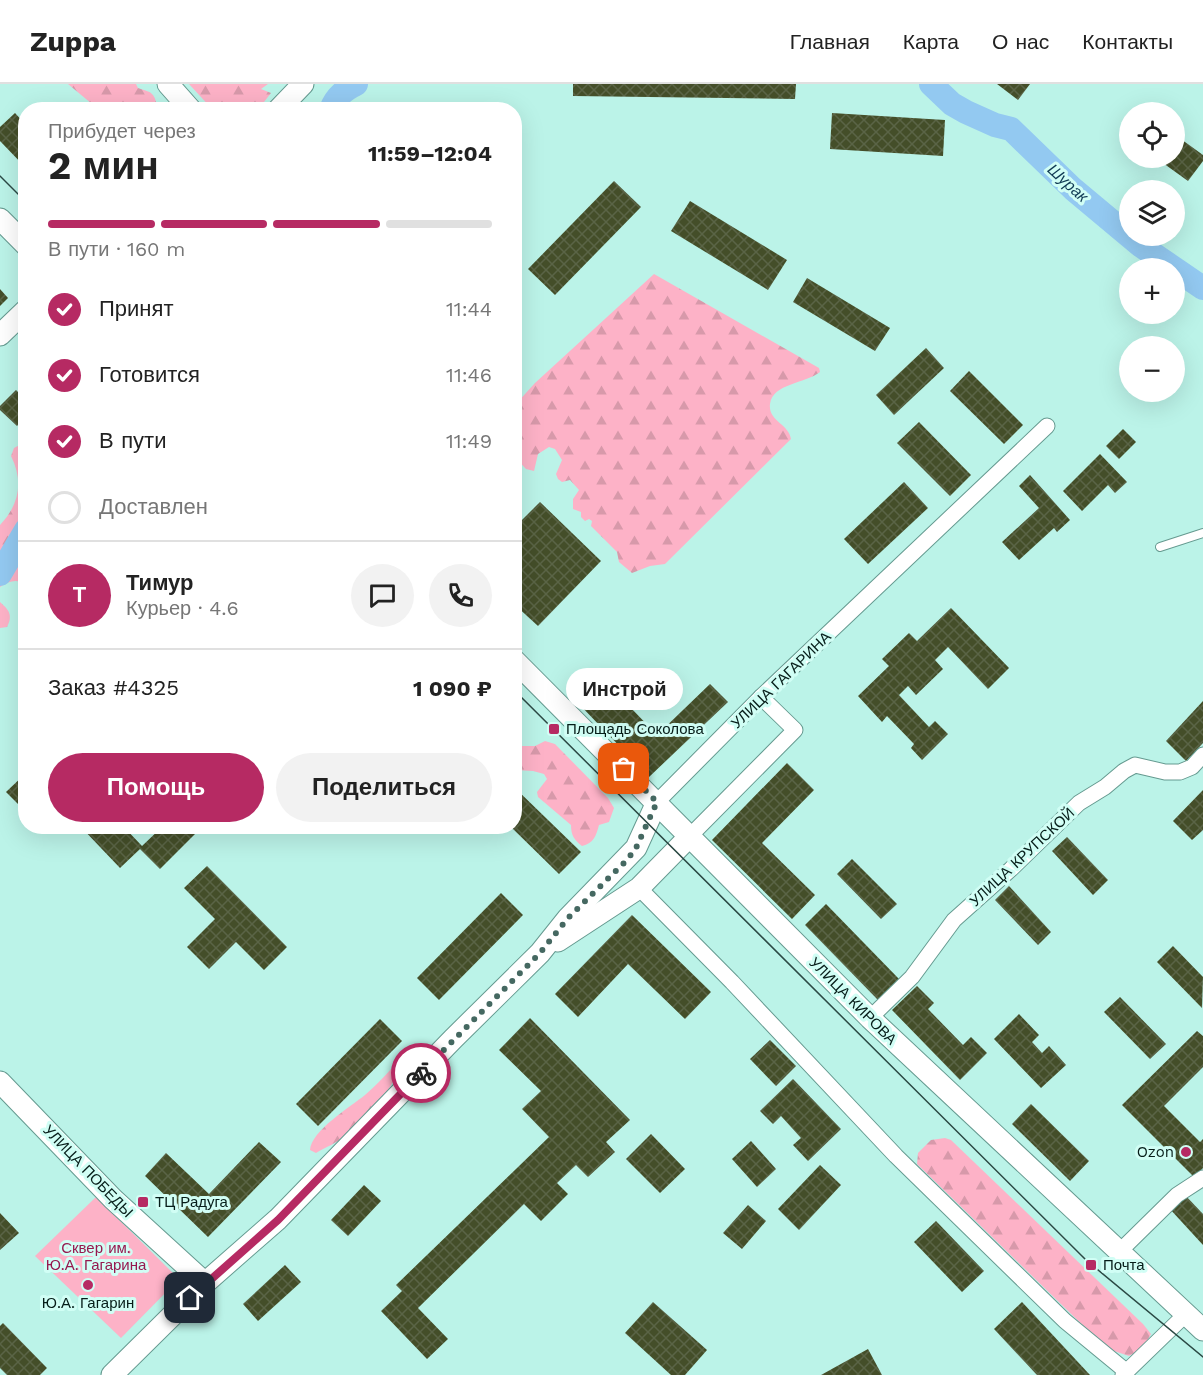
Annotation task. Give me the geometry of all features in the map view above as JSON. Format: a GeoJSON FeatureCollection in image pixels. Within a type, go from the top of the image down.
{"type":"FeatureCollection","features":[{"type":"Feature","properties":{"kind":"street"},"geometry":{"type":"LineString","coordinates":[[166,84],[172,102]]}},
{"type":"Feature","properties":{"kind":"street"},"geometry":{"type":"LineString","coordinates":[[166,84],[183,102]]}},
{"type":"Feature","properties":{"kind":"street"},"geometry":{"type":"LineString","coordinates":[[286,102],[303,84]]}},
{"type":"Feature","properties":{"kind":"street"},"geometry":{"type":"LineString","coordinates":[[0,219],[18,237]]}},
{"type":"Feature","properties":{"kind":"street"},"geometry":{"type":"LineString","coordinates":[[0,335],[18,318]]}},
{"type":"Feature","properties":{"kind":"street","name":"УЛИЦА ГАГАРИНА"},"geometry":{"type":"LineString","coordinates":[[112,1375],[205,1283],[278,1220],[540,953],[568,918],[636,848],[657,802],[762,697],[1047,426]]}},
{"type":"Feature","properties":{"kind":"street","name":"УЛИЦА КИРОВА"},"geometry":{"type":"LineString","coordinates":[[522,668],[870,1018],[1203,1330]]}},
{"type":"Feature","properties":{"kind":"street","name":"УЛИЦА ГАГАРИНА"},"geometry":{"type":"LineString","coordinates":[[540,953],[639,888],[795,730],[762,697]]}},
{"type":"Feature","properties":{"kind":"street","name":"УЛИЦА КРУПСКОЙ"},"geometry":{"type":"LineString","coordinates":[[870,1018],[912,977],[954,920],[1079,803],[1105,788],[1134,765],[1165,772],[1180,772],[1192,766],[1203,755]]}},
{"type":"Feature","properties":{"kind":"street"},"geometry":{"type":"LineString","coordinates":[[639,888],[912,1172],[1065,1321],[1125,1373],[1186,1314]]}},
{"type":"Feature","properties":{"kind":"street","name":"УЛИЦА ПОБЕДЫ"},"geometry":{"type":"LineString","coordinates":[[0,1082],[112,1199],[205,1283]]}},
{"type":"Feature","properties":{"kind":"street"},"geometry":{"type":"LineString","coordinates":[[1119,1252],[1177,1194],[1203,1178]]}},
{"type":"Feature","properties":{"kind":"lane"},"geometry":{"type":"LineString","coordinates":[[1160,547],[1203,532]]}},
{"type":"Feature","properties":{"kind":"green space"},"geometry":{"type":"Polygon","coordinates":[[[68,84],[136,84],[138,88],[152,94],[156,102],[90,102],[68,84]]]}},
{"type":"Feature","properties":{"kind":"green space"},"geometry":{"type":"Polygon","coordinates":[[[189,84],[268,84],[261,89],[271,93],[264,102],[206,102],[189,84]]]}},
{"type":"Feature","properties":{"kind":"green space"},"geometry":{"type":"Polygon","coordinates":[[[654,274],[819,368],[820,372],[783,388],[772,397],[770,410],[772,415],[787,430],[791,439],[665,564],[650,566],[632,573],[619,562],[617,552],[591,526],[592,521],[589,519],[585,521],[581,517],[581,512],[573,509],[573,499],[579,490],[570,480],[562,482],[558,479],[556,474],[562,460],[555,449],[549,447],[538,454],[534,471],[526,469],[522,465],[522,397],[654,274]]]}},
{"type":"Feature","properties":{"kind":"green space"},"geometry":{"type":"Polygon","coordinates":[[[18,446],[18,484],[11,456],[14,448],[18,446]]]}},
{"type":"Feature","properties":{"kind":"green space"},"geometry":{"type":"Polygon","coordinates":[[[18,493],[18,581],[6,583],[0,587],[0,525],[18,493]]]}},
{"type":"Feature","properties":{"kind":"green space"},"geometry":{"type":"Polygon","coordinates":[[[0,602],[8,610],[10,616],[7,627],[0,628],[0,602]]]}},
{"type":"Feature","properties":{"kind":"green space"},"geometry":{"type":"Polygon","coordinates":[[[545,741],[555,744],[608,798],[614,808],[609,822],[599,825],[594,838],[586,845],[582,846],[577,842],[572,834],[571,825],[538,797],[537,792],[547,779],[544,774],[522,770],[522,746],[535,746],[545,741]]]}},
{"type":"Feature","properties":{"kind":"green space"},"geometry":{"type":"Polygon","coordinates":[[[392,1068],[397,1070],[391,1086],[359,1123],[335,1143],[316,1153],[310,1150],[312,1143],[324,1127],[365,1095],[392,1068]]]}},
{"type":"Feature","properties":{"kind":"green space"},"geometry":{"type":"Polygon","coordinates":[[[945,1138],[951,1140],[1143,1324],[1151,1334],[1142,1347],[1129,1356],[1101,1343],[917,1164],[918,1153],[931,1140],[945,1138]]]}},
{"type":"Feature","properties":{"kind":"green space","name":"Сквер им. Ю.А. Гагарина"},"geometry":{"type":"Polygon","coordinates":[[[96,1197],[179,1279],[121,1338],[35,1256],[96,1197]]]}},
{"type":"Feature","properties":{"kind":"building"},"geometry":{"type":"Polygon","coordinates":[[[573,84],[796,84],[795,99],[573,96],[573,84]]]}},
{"type":"Feature","properties":{"kind":"building"},"geometry":{"type":"Polygon","coordinates":[[[997,84],[1030,84],[1018,100],[997,84]]]}},
{"type":"Feature","properties":{"kind":"building"},"geometry":{"type":"Polygon","coordinates":[[[15,113],[18,116],[18,160],[0,141],[0,127],[15,113]]]}},
{"type":"Feature","properties":{"kind":"building"},"geometry":{"type":"Polygon","coordinates":[[[832,113],[945,120],[943,156],[830,149],[832,113]]]}},
{"type":"Feature","properties":{"kind":"building"},"geometry":{"type":"Polygon","coordinates":[[[1185,142],[1203,155],[1203,161],[1188,181],[1170,168],[1185,168],[1185,142]]]}},
{"type":"Feature","properties":{"kind":"building"},"geometry":{"type":"Polygon","coordinates":[[[614,181],[641,207],[555,295],[528,269],[614,181]]]}},
{"type":"Feature","properties":{"kind":"building"},"geometry":{"type":"Polygon","coordinates":[[[690,201],[787,260],[768,290],[671,231],[690,201]]]}},
{"type":"Feature","properties":{"kind":"building"},"geometry":{"type":"Polygon","coordinates":[[[807,278],[890,328],[875,351],[793,302],[807,278]]]}},
{"type":"Feature","properties":{"kind":"building"},"geometry":{"type":"Polygon","coordinates":[[[0,289],[8,298],[0,306],[0,289]]]}},
{"type":"Feature","properties":{"kind":"building"},"geometry":{"type":"Polygon","coordinates":[[[926,348],[944,368],[894,415],[876,395],[926,348]]]}},
{"type":"Feature","properties":{"kind":"building"},"geometry":{"type":"Polygon","coordinates":[[[969,371],[1023,425],[1004,444],[950,391],[969,371]]]}},
{"type":"Feature","properties":{"kind":"building"},"geometry":{"type":"Polygon","coordinates":[[[16,390],[18,392],[17,426],[0,410],[0,406],[16,390]]]}},
{"type":"Feature","properties":{"kind":"building"},"geometry":{"type":"Polygon","coordinates":[[[919,422],[971,475],[950,496],[897,443],[919,422]]]}},
{"type":"Feature","properties":{"kind":"building"},"geometry":{"type":"Polygon","coordinates":[[[1123,429],[1136,442],[1119,459],[1106,446],[1123,429]]]}},
{"type":"Feature","properties":{"kind":"building"},"geometry":{"type":"Polygon","coordinates":[[[1100,454],[1127,482],[1115,493],[1108,485],[1082,511],[1063,491],[1100,454]]]}},
{"type":"Feature","properties":{"kind":"building"},"geometry":{"type":"Polygon","coordinates":[[[1030,475],[1070,520],[1057,532],[1054,528],[1019,560],[1002,542],[1039,508],[1019,486],[1030,475]]]}},
{"type":"Feature","properties":{"kind":"building"},"geometry":{"type":"Polygon","coordinates":[[[904,482],[928,508],[868,564],[844,539],[904,482]]]}},
{"type":"Feature","properties":{"kind":"building"},"geometry":{"type":"Polygon","coordinates":[[[540,502],[601,561],[538,626],[522,611],[522,520],[540,502]]]}},
{"type":"Feature","properties":{"kind":"building"},"geometry":{"type":"Polygon","coordinates":[[[951,608],[1009,668],[988,689],[948,647],[935,660],[943,669],[916,695],[908,686],[899,695],[929,727],[935,721],[948,734],[922,760],[911,748],[914,744],[887,716],[882,722],[858,696],[889,666],[882,659],[909,633],[917,641],[951,608]]]}},
{"type":"Feature","properties":{"kind":"building"},"geometry":{"type":"Polygon","coordinates":[[[604,680],[657,735],[710,684],[728,702],[649,777],[579,704],[604,680]]]}},
{"type":"Feature","properties":{"kind":"building"},"geometry":{"type":"Polygon","coordinates":[[[1203,701],[1203,743],[1186,761],[1166,741],[1203,701]]]}},
{"type":"Feature","properties":{"kind":"building"},"geometry":{"type":"Polygon","coordinates":[[[787,763],[814,790],[762,843],[815,895],[792,919],[712,840],[787,763]]]}},
{"type":"Feature","properties":{"kind":"building"},"geometry":{"type":"Polygon","coordinates":[[[18,781],[18,804],[6,792],[18,781]]]}},
{"type":"Feature","properties":{"kind":"building"},"geometry":{"type":"Polygon","coordinates":[[[1203,790],[1203,830],[1192,840],[1173,821],[1203,790]]]}},
{"type":"Feature","properties":{"kind":"building"},"geometry":{"type":"Polygon","coordinates":[[[522,795],[581,852],[559,874],[518,834],[522,834],[522,795]]]}},
{"type":"Feature","properties":{"kind":"building"},"geometry":{"type":"Polygon","coordinates":[[[88,834],[131,834],[142,846],[155,834],[195,834],[160,869],[140,849],[120,868],[88,834]]]}},
{"type":"Feature","properties":{"kind":"building"},"geometry":{"type":"Polygon","coordinates":[[[1067,837],[1108,880],[1093,895],[1052,851],[1067,837]]]}},
{"type":"Feature","properties":{"kind":"building"},"geometry":{"type":"Polygon","coordinates":[[[852,859],[897,904],[881,919],[837,874],[852,859]]]}},
{"type":"Feature","properties":{"kind":"building"},"geometry":{"type":"Polygon","coordinates":[[[207,866],[287,947],[264,970],[236,942],[209,969],[187,947],[215,919],[184,888],[207,866]]]}},
{"type":"Feature","properties":{"kind":"building"},"geometry":{"type":"Polygon","coordinates":[[[1009,886],[1051,932],[1038,945],[995,900],[1009,886]]]}},
{"type":"Feature","properties":{"kind":"building"},"geometry":{"type":"Polygon","coordinates":[[[501,893],[523,915],[439,1000],[417,978],[501,893]]]}},
{"type":"Feature","properties":{"kind":"building"},"geometry":{"type":"Polygon","coordinates":[[[826,904],[899,979],[878,1000],[805,925],[826,904]]]}},
{"type":"Feature","properties":{"kind":"building"},"geometry":{"type":"Polygon","coordinates":[[[632,915],[711,992],[685,1019],[628,964],[578,1017],[555,994],[632,915]]]}},
{"type":"Feature","properties":{"kind":"building"},"geometry":{"type":"Polygon","coordinates":[[[1173,946],[1203,977],[1202,1008],[1157,962],[1173,946]]]}},
{"type":"Feature","properties":{"kind":"building"},"geometry":{"type":"Polygon","coordinates":[[[917,986],[934,1003],[928,1009],[963,1045],[971,1037],[987,1053],[960,1080],[892,1010],[917,986]]]}},
{"type":"Feature","properties":{"kind":"building"},"geometry":{"type":"Polygon","coordinates":[[[1120,997],[1166,1044],[1150,1059],[1104,1012],[1120,997]]]}},
{"type":"Feature","properties":{"kind":"building"},"geometry":{"type":"Polygon","coordinates":[[[1019,1014],[1039,1035],[1032,1042],[1042,1053],[1049,1046],[1066,1065],[1041,1088],[994,1039],[1019,1014]]]}},
{"type":"Feature","properties":{"kind":"building"},"geometry":{"type":"Polygon","coordinates":[[[530,1018],[630,1120],[606,1142],[615,1152],[588,1177],[576,1165],[557,1183],[568,1194],[541,1221],[524,1204],[418,1308],[448,1339],[427,1359],[381,1311],[402,1291],[396,1285],[549,1137],[522,1109],[541,1091],[499,1050],[530,1018]]]}},
{"type":"Feature","properties":{"kind":"building"},"geometry":{"type":"Polygon","coordinates":[[[380,1019],[402,1041],[318,1126],[296,1104],[380,1019]]]}},
{"type":"Feature","properties":{"kind":"building"},"geometry":{"type":"Polygon","coordinates":[[[1197,1031],[1203,1036],[1203,1067],[1164,1106],[1200,1142],[1203,1139],[1203,1168],[1194,1177],[1122,1105],[1197,1031]]]}},
{"type":"Feature","properties":{"kind":"building"},"geometry":{"type":"Polygon","coordinates":[[[770,1040],[796,1066],[776,1086],[750,1059],[770,1040]]]}},
{"type":"Feature","properties":{"kind":"building"},"geometry":{"type":"Polygon","coordinates":[[[793,1079],[841,1129],[808,1161],[793,1145],[801,1138],[781,1116],[773,1124],[760,1111],[793,1079]]]}},
{"type":"Feature","properties":{"kind":"building"},"geometry":{"type":"Polygon","coordinates":[[[1031,1104],[1089,1161],[1070,1181],[1012,1124],[1031,1104]]]}},
{"type":"Feature","properties":{"kind":"building"},"geometry":{"type":"Polygon","coordinates":[[[651,1134],[685,1169],[660,1193],[626,1159],[651,1134]]]}},
{"type":"Feature","properties":{"kind":"building"},"geometry":{"type":"Polygon","coordinates":[[[751,1141],[776,1169],[757,1187],[732,1159],[751,1141]]]}},
{"type":"Feature","properties":{"kind":"building"},"geometry":{"type":"Polygon","coordinates":[[[259,1142],[281,1162],[208,1237],[145,1176],[166,1153],[209,1194],[259,1142]]]}},
{"type":"Feature","properties":{"kind":"building"},"geometry":{"type":"Polygon","coordinates":[[[820,1165],[841,1185],[799,1230],[778,1209],[820,1165]]]}},
{"type":"Feature","properties":{"kind":"building"},"geometry":{"type":"Polygon","coordinates":[[[364,1185],[381,1201],[348,1236],[331,1220],[364,1185]]]}},
{"type":"Feature","properties":{"kind":"building"},"geometry":{"type":"Polygon","coordinates":[[[1184,1194],[1203,1214],[1203,1245],[1169,1208],[1184,1194]]]}},
{"type":"Feature","properties":{"kind":"building"},"geometry":{"type":"Polygon","coordinates":[[[748,1205],[766,1221],[742,1249],[723,1233],[748,1205]]]}},
{"type":"Feature","properties":{"kind":"building"},"geometry":{"type":"Polygon","coordinates":[[[0,1213],[19,1233],[0,1250],[0,1213]]]}},
{"type":"Feature","properties":{"kind":"building"},"geometry":{"type":"Polygon","coordinates":[[[936,1221],[984,1271],[962,1292],[914,1242],[936,1221]]]}},
{"type":"Feature","properties":{"kind":"building"},"geometry":{"type":"Polygon","coordinates":[[[285,1265],[301,1282],[258,1321],[243,1304],[285,1265]]]}},
{"type":"Feature","properties":{"kind":"building"},"geometry":{"type":"Polygon","coordinates":[[[653,1302],[707,1350],[685,1375],[671,1375],[625,1333],[653,1302]]]}},
{"type":"Feature","properties":{"kind":"building"},"geometry":{"type":"Polygon","coordinates":[[[1022,1302],[1090,1375],[1037,1375],[994,1329],[1022,1302]]]}},
{"type":"Feature","properties":{"kind":"building"},"geometry":{"type":"Polygon","coordinates":[[[3,1323],[47,1368],[40,1375],[7,1375],[0,1368],[0,1326],[3,1323]]]}},
{"type":"Feature","properties":{"kind":"building"},"geometry":{"type":"Polygon","coordinates":[[[868,1349],[882,1375],[821,1375],[868,1349]]]}},
{"type":"Feature","properties":{"kind":"waterway","name":"Шурак"},"geometry":{"type":"LineString","coordinates":[[335,102],[340,94],[356,84]]}},
{"type":"Feature","properties":{"kind":"waterway","name":"Шурак"},"geometry":{"type":"LineString","coordinates":[[931,84],[952,104],[966,112],[995,125],[1011,129],[1073,189],[1140,245],[1203,288]]}},
{"type":"Feature","properties":{"kind":"waterway","name":"Шурак"},"geometry":{"type":"LineString","coordinates":[[0,574],[18,544]]}},
{"type":"Feature","properties":{"kind":"tram line"},"geometry":{"type":"LineString","coordinates":[[0,176],[18,194]]}},
{"type":"Feature","properties":{"kind":"tram line"},"geometry":{"type":"LineString","coordinates":[[522,698],[1086,1260],[1203,1357]]}},
{"type":"Feature","properties":{"kind":"way so far"},"geometry":{"type":"LineString","coordinates":[[421,1073],[540,953],[568,918],[627,860],[636,848],[657,802],[624,769]]}},
{"type":"Feature","properties":{"kind":"place","name":"Площадь Соколова"},"geometry":{"type":"Point","coordinates":[554,729]}},
{"type":"Feature","properties":{"kind":"place","name":"Инстрой"},"geometry":{"type":"Point","coordinates":[624,769]}},
{"type":"Feature","properties":{"kind":"place","name":"Ozon"},"geometry":{"type":"Point","coordinates":[1186,1152]}},
{"type":"Feature","properties":{"kind":"place","name":"ТЦ Радуга"},"geometry":{"type":"Point","coordinates":[143,1202]}},
{"type":"Feature","properties":{"kind":"place","name":"Почта"},"geometry":{"type":"Point","coordinates":[1091,1265]}},
{"type":"Feature","properties":{"kind":"place","name":"Ю.А. Гагарин"},"geometry":{"type":"Point","coordinates":[88,1285]}},
{"type":"Feature","properties":{"kind":"route"},"geometry":{"type":"LineString","coordinates":[[190,1298],[278,1220],[421,1073]]}}]}
